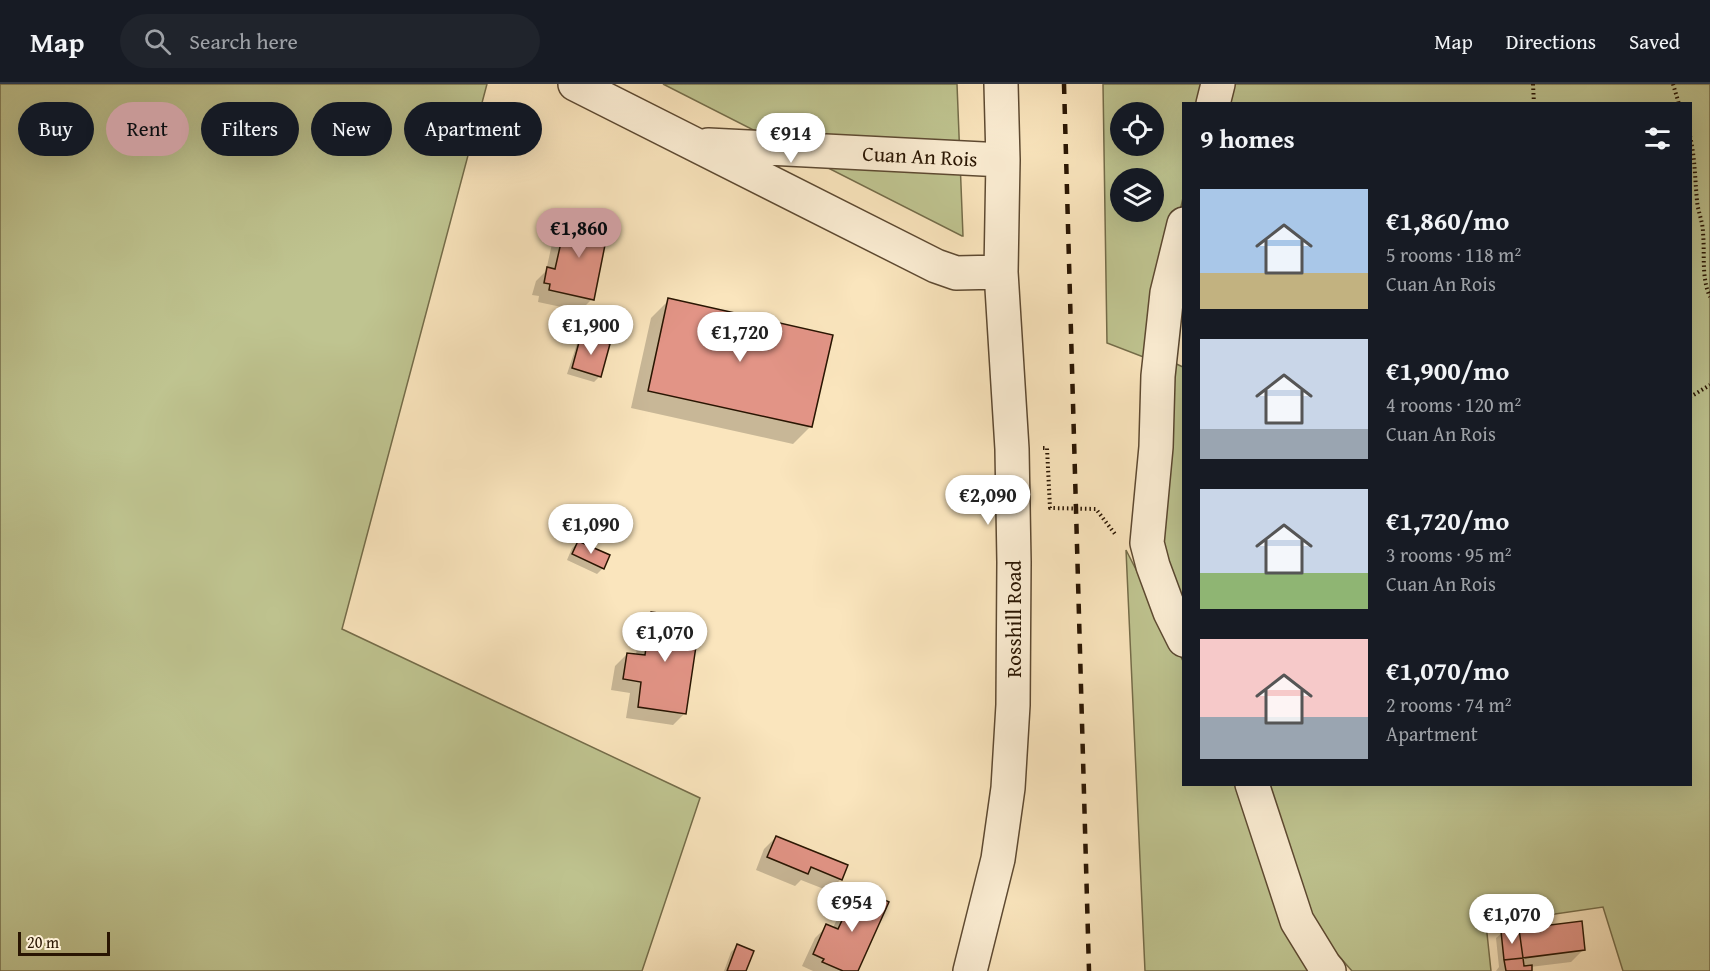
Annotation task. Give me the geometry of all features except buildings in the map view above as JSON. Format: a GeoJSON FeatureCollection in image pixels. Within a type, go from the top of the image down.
{"type":"FeatureCollection","features":[{"type":"Feature","properties":{"kind":"street","name":"Rosshill Road"},"geometry":{"type":"LineString","coordinates":[[970,971],[998,859],[1008,789],[1013,681],[1012,450],[1001,272],[1003,160],[1001,84]]}},
{"type":"Feature","properties":{"kind":"street"},"geometry":{"type":"LineString","coordinates":[[1214,102],[1218,84]]}},
{"type":"Feature","properties":{"kind":"street"},"geometry":{"type":"LineString","coordinates":[[584,86],[936,266],[956,273],[1001,272]]}},
{"type":"Feature","properties":{"kind":"street","name":"Cuan An Rois"},"geometry":{"type":"LineString","coordinates":[[694,144],[1003,160]]}},
{"type":"Feature","properties":{"kind":"street"},"geometry":{"type":"LineString","coordinates":[[1182,232],[1167,293],[1158,376],[1156,447],[1147,543],[1170,612],[1182,636]]}},
{"type":"Feature","properties":{"kind":"street"},"geometry":{"type":"LineString","coordinates":[[1253,786],[1298,921],[1329,971]]}},
{"type":"Feature","properties":{"kind":"path"},"geometry":{"type":"LineString","coordinates":[[1533,84],[1534,102]]}},
{"type":"Feature","properties":{"kind":"path"},"geometry":{"type":"LineString","coordinates":[[1674,84],[1678,102]]}},
{"type":"Feature","properties":{"kind":"path"},"geometry":{"type":"LineString","coordinates":[[1692,144],[1695,155],[1697,203],[1703,225],[1704,272],[1710,297]]}},
{"type":"Feature","properties":{"kind":"path"},"geometry":{"type":"LineString","coordinates":[[1692,395],[1710,384]]}},
{"type":"Feature","properties":{"kind":"path"},"geometry":{"type":"LineString","coordinates":[[1012,450],[1047,448],[1050,508],[1096,509],[1122,543],[1147,543]]}},
{"type":"Feature","properties":{"kind":"green space"},"geometry":{"type":"Polygon","coordinates":[[[0,84],[487,84],[482,102],[404,102],[404,156],[468,156],[342,629],[700,798],[642,971],[0,971],[0,84]]]}},
{"type":"Feature","properties":{"kind":"green space"},"geometry":{"type":"Polygon","coordinates":[[[663,84],[957,84],[963,236],[962,236],[663,84]]]}},
{"type":"Feature","properties":{"kind":"green space"},"geometry":{"type":"Polygon","coordinates":[[[1103,84],[1211,84],[1206,102],[1182,102],[1182,202],[1146,358],[1107,343],[1103,84]]]}},
{"type":"Feature","properties":{"kind":"green space"},"geometry":{"type":"Polygon","coordinates":[[[1230,84],[1710,84],[1710,971],[1623,971],[1603,907],[1486,924],[1491,971],[1352,971],[1323,938],[1291,870],[1263,786],[1692,786],[1692,102],[1226,102],[1230,84]]]}},
{"type":"Feature","properties":{"kind":"green space"},"geometry":{"type":"Polygon","coordinates":[[[1170,361],[1182,367],[1182,624],[1155,521],[1170,361]]]}},
{"type":"Feature","properties":{"kind":"green space"},"geometry":{"type":"Polygon","coordinates":[[[1126,550],[1182,659],[1182,786],[1245,786],[1320,971],[1145,971],[1126,550]]]}},
{"type":"Feature","properties":{"kind":"railway"},"geometry":{"type":"LineString","coordinates":[[1064,84],[1089,971]]}}]}
